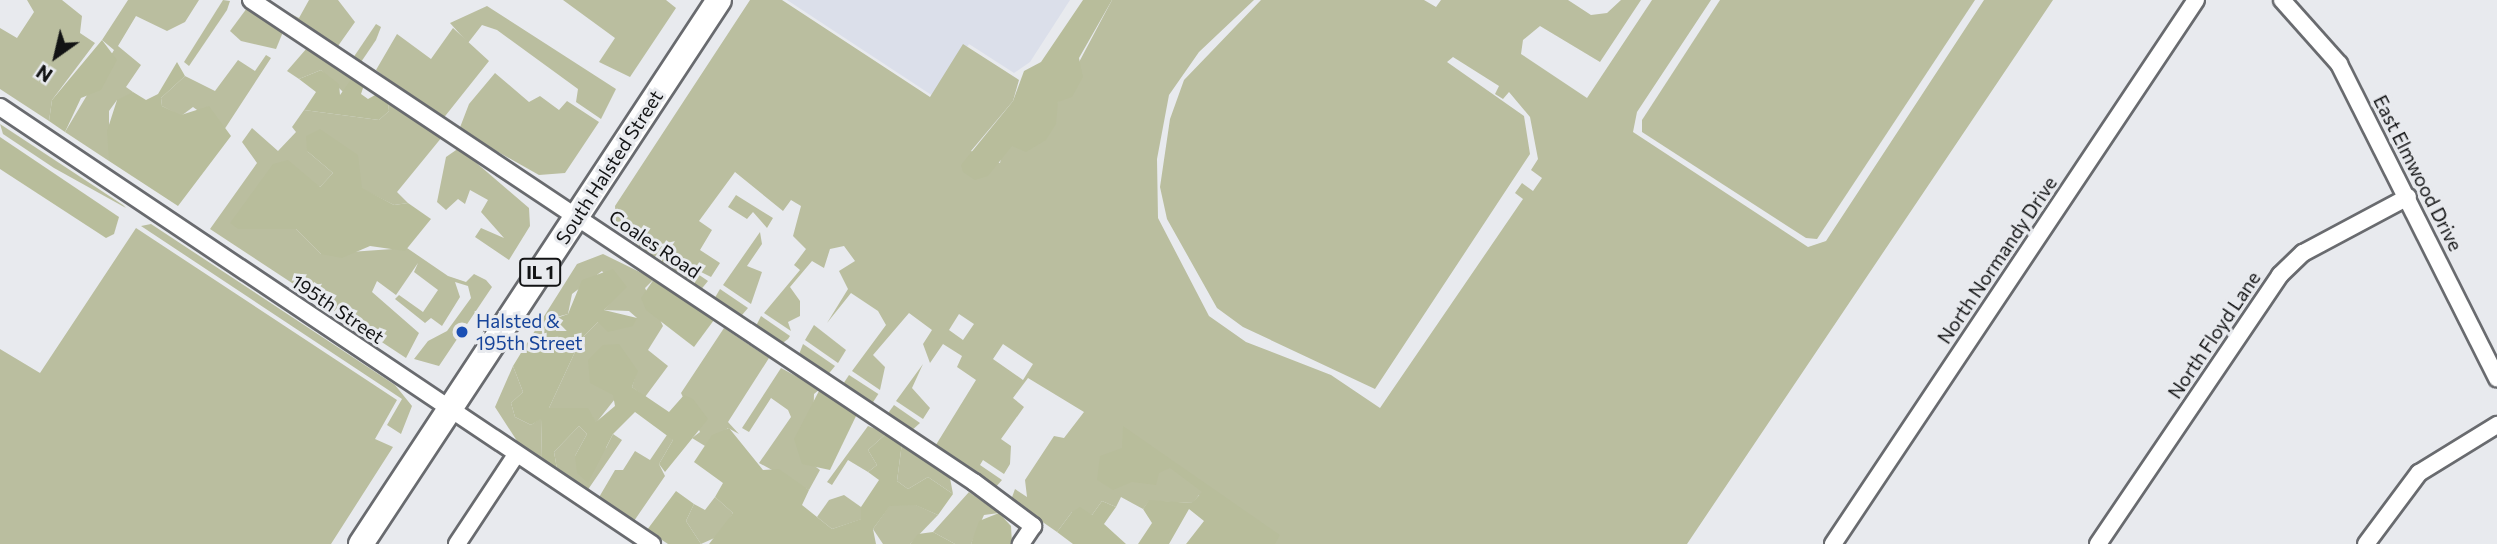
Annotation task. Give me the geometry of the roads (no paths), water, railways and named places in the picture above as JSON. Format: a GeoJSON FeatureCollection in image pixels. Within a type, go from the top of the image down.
{"type":"FeatureCollection","features":[{"type":"Feature","properties":{"kind":"main road","name":"South Halsted Street"},"geometry":{"type":"LineString","coordinates":[[361,544],[719,0]]}},
{"type":"Feature","properties":{"kind":"street","name":"Coales Road"},"geometry":{"type":"LineString","coordinates":[[251,0],[577,216],[1033,526],[1021,544]]}},
{"type":"Feature","properties":{"kind":"street","name":"North Normandy Drive"},"geometry":{"type":"LineString","coordinates":[[1833,544],[2196,0]]}},
{"type":"Feature","properties":{"kind":"street","name":"East Elmwood Drive"},"geometry":{"type":"LineString","coordinates":[[2282,0],[2339,64],[2497,378]]}},
{"type":"Feature","properties":{"kind":"street","name":"195th Street"},"geometry":{"type":"LineString","coordinates":[[0,107],[652,544]]}},
{"type":"Feature","properties":{"kind":"street","name":"North Floyd Lane"},"geometry":{"type":"LineString","coordinates":[[2098,544],[2280,275],[2303,253],[2408,197]]}},
{"type":"Feature","properties":{"kind":"street"},"geometry":{"type":"LineString","coordinates":[[2366,544],[2418,473],[2497,425]]}},
{"type":"Feature","properties":{"kind":"street"},"geometry":{"type":"LineString","coordinates":[[457,544],[516,455]]}},
{"type":"Feature","properties":{"kind":"place","name":"Halsted & 195th Street"},"geometry":{"type":"Point","coordinates":[462,332]}}]}
